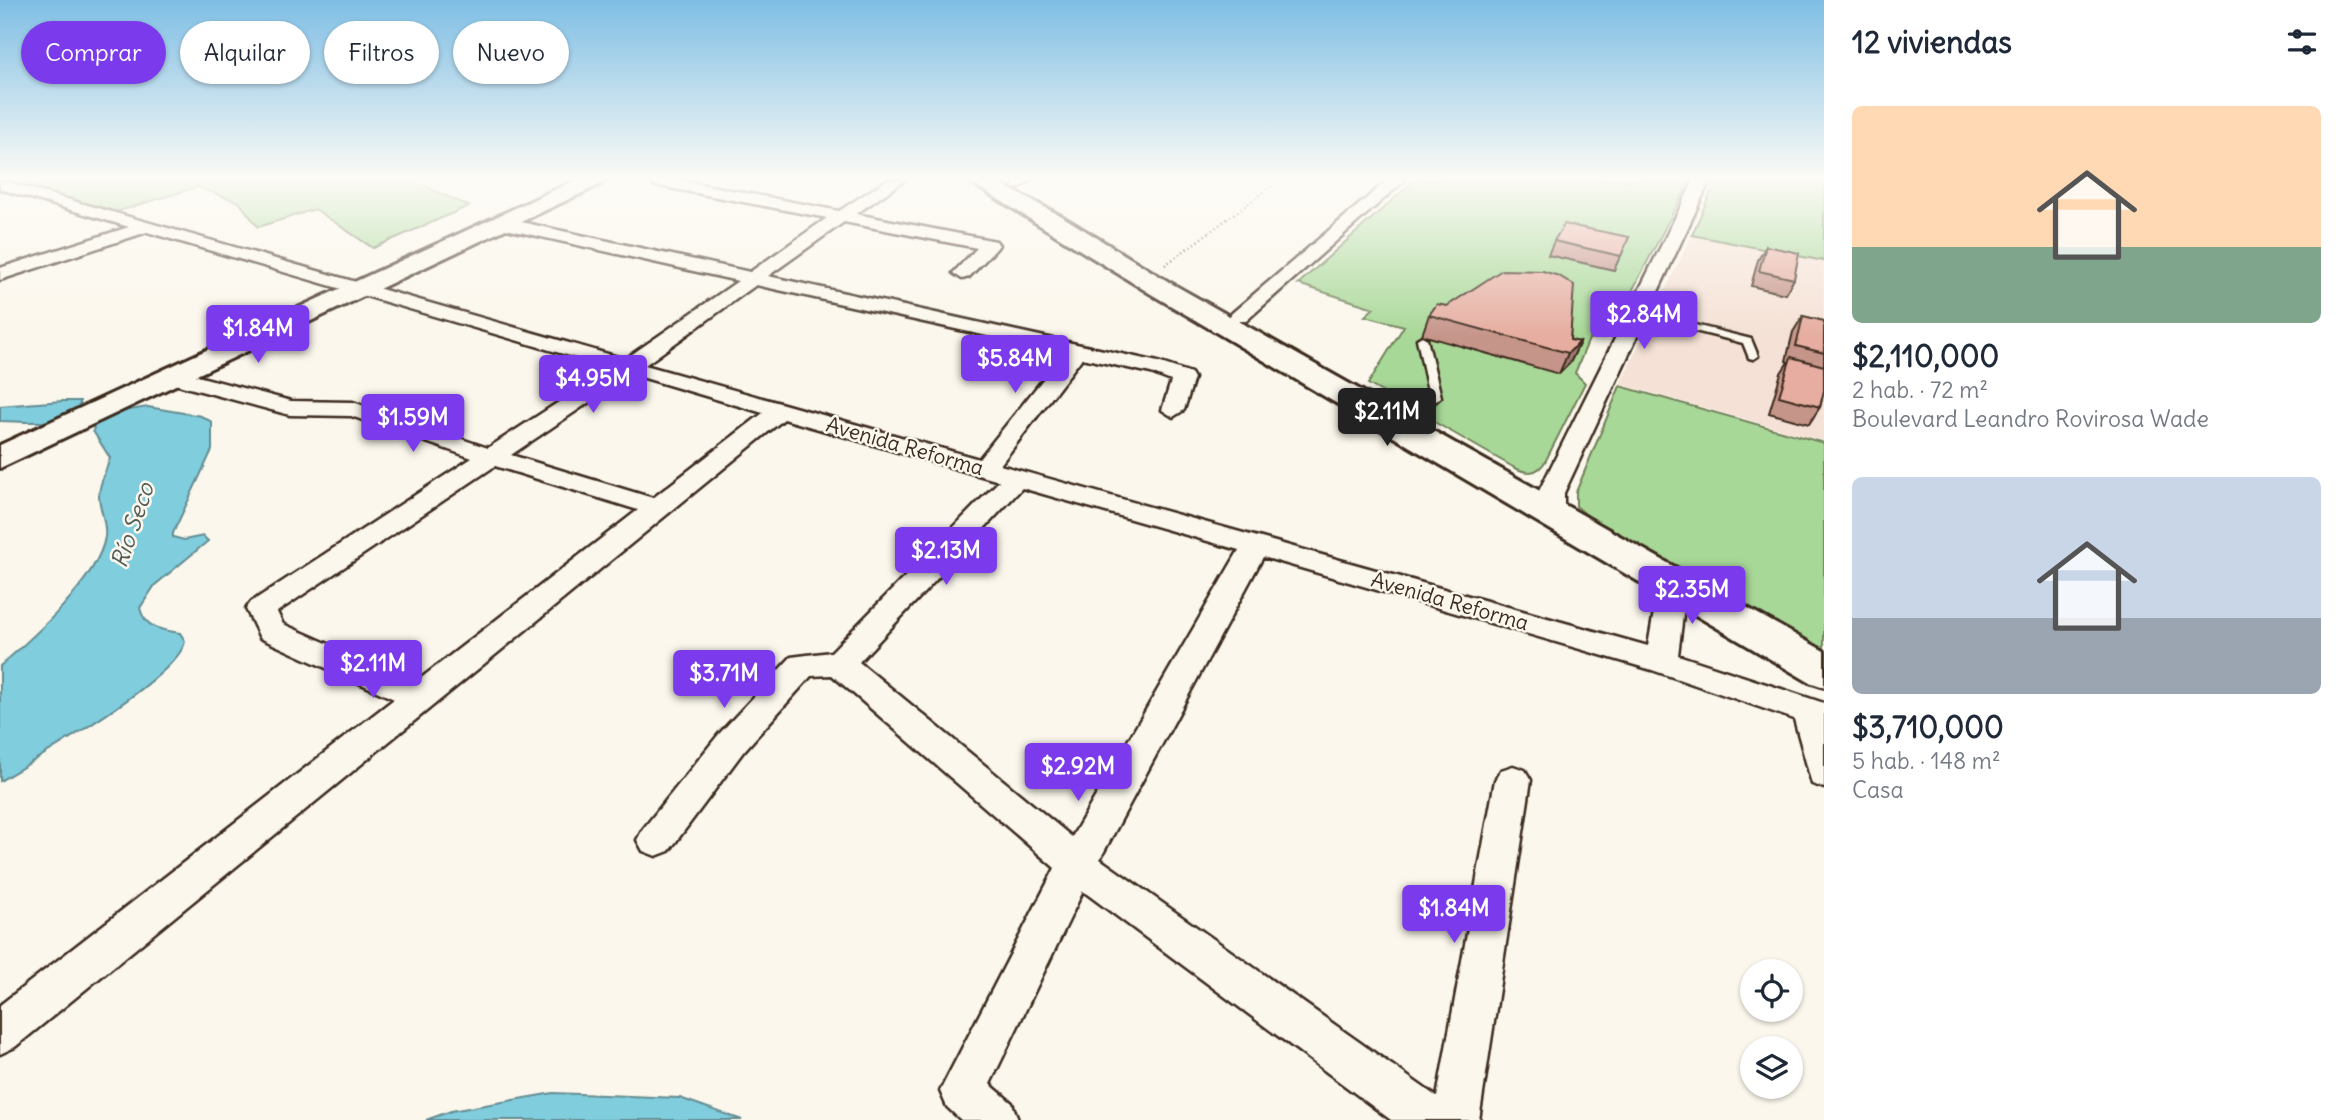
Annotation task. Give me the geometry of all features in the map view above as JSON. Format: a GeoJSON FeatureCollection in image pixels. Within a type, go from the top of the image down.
{"type":"FeatureCollection","features":[{"type":"Feature","properties":{"kind":"main road"},"geometry":{"type":"LineString","coordinates":[[4,457],[483,232]]}},
{"type":"Feature","properties":{"kind":"main road"},"geometry":{"type":"LineString","coordinates":[[1082,232],[1160,288],[1551,503],[1824,646]]}},
{"type":"Feature","properties":{"kind":"main road"},"geometry":{"type":"LineString","coordinates":[[1087,232],[1239,317],[1394,415]]}},
{"type":"Feature","properties":{"kind":"main road"},"geometry":{"type":"LineString","coordinates":[[1551,503],[1673,583],[1824,671]]}},
{"type":"Feature","properties":{"kind":"street"},"geometry":{"type":"LineString","coordinates":[[0,274],[129,232]]}},
{"type":"Feature","properties":{"kind":"street","name":"Avenida Reforma"},"geometry":{"type":"LineString","coordinates":[[163,232],[1661,661],[1816,713]]}},
{"type":"Feature","properties":{"kind":"street"},"geometry":{"type":"LineString","coordinates":[[545,232],[1158,368],[1183,378],[1173,410]]}},
{"type":"Feature","properties":{"kind":"street"},"geometry":{"type":"LineString","coordinates":[[419,698],[271,631],[261,609],[629,366],[818,232]]}},
{"type":"Feature","properties":{"kind":"street"},"geometry":{"type":"LineString","coordinates":[[922,232],[990,245],[962,273]]}},
{"type":"Feature","properties":{"kind":"street"},"geometry":{"type":"LineString","coordinates":[[1239,317],[1337,232]]}},
{"type":"Feature","properties":{"kind":"street"},"geometry":{"type":"LineString","coordinates":[[1551,503],[1606,374],[1677,232]]}},
{"type":"Feature","properties":{"kind":"street"},"geometry":{"type":"LineString","coordinates":[[985,468],[1079,349]]}},
{"type":"Feature","properties":{"kind":"street"},"geometry":{"type":"LineString","coordinates":[[175,377],[290,408],[353,409],[489,456],[659,508]]}},
{"type":"Feature","properties":{"kind":"street"},"geometry":{"type":"LineString","coordinates":[[0,1032],[780,411]]}},
{"type":"Feature","properties":{"kind":"street"},"geometry":{"type":"LineString","coordinates":[[656,840],[731,743],[802,665],[839,663],[1017,478]]}},
{"type":"Feature","properties":{"kind":"street"},"geometry":{"type":"LineString","coordinates":[[995,1120],[963,1091],[1077,864],[1255,546]]}},
{"type":"Feature","properties":{"kind":"street"},"geometry":{"type":"LineString","coordinates":[[1661,661],[1673,583]]}},
{"type":"Feature","properties":{"kind":"street"},"geometry":{"type":"LineString","coordinates":[[839,663],[1077,864],[1430,1120]]}},
{"type":"Feature","properties":{"kind":"street"},"geometry":{"type":"LineString","coordinates":[[1816,713],[1824,774]]}},
{"type":"Feature","properties":{"kind":"street"},"geometry":{"type":"LineString","coordinates":[[1456,1120],[1513,779]]}},
{"type":"Feature","properties":{"kind":"lane"},"geometry":{"type":"LineString","coordinates":[[1638,314],[1747,341],[1753,356]]}},
{"type":"Feature","properties":{"kind":"lane"},"geometry":{"type":"LineString","coordinates":[[1394,415],[1420,407],[1435,397],[1422,339]]}},
{"type":"Feature","properties":{"kind":"path"},"geometry":{"type":"LineString","coordinates":[[1156,271],[1209,232]]}},
{"type":"Feature","properties":{"kind":"shaded area"},"geometry":{"type":"Polygon","coordinates":[[[1692,235],[1824,261],[1824,441],[1620,384],[1692,235]]]}},
{"type":"Feature","properties":{"kind":"green space"},"geometry":{"type":"Polygon","coordinates":[[[350,232],[409,232],[373,248],[350,232]]]}},
{"type":"Feature","properties":{"kind":"green space"},"geometry":{"type":"Polygon","coordinates":[[[1356,232],[1663,232],[1608,337],[1589,339],[1575,373],[1585,383],[1543,465],[1531,472],[1513,467],[1368,384],[1404,326],[1365,316],[1374,308],[1298,284],[1356,232]]]}},
{"type":"Feature","properties":{"kind":"green space"},"geometry":{"type":"Polygon","coordinates":[[[1693,232],[1824,232],[1824,261],[1692,235],[1693,232]]]}},
{"type":"Feature","properties":{"kind":"green space"},"geometry":{"type":"Polygon","coordinates":[[[1620,386],[1824,443],[1824,649],[1595,522],[1576,506],[1576,492],[1620,386]]]}},
{"type":"Feature","properties":{"kind":"water"},"geometry":{"type":"Polygon","coordinates":[[[80,401],[80,404],[64,417],[54,420],[0,421],[0,406],[80,401]]]}},
{"type":"Feature","properties":{"kind":"water","name":"Río Seco"},"geometry":{"type":"Polygon","coordinates":[[[148,407],[201,416],[212,422],[212,450],[173,533],[173,537],[184,540],[203,536],[208,541],[155,585],[140,608],[150,624],[180,633],[185,641],[177,656],[159,675],[133,695],[73,737],[0,781],[0,666],[62,607],[77,589],[100,554],[105,537],[99,495],[110,458],[93,431],[95,422],[116,412],[148,407]]]}},
{"type":"Feature","properties":{"kind":"water"},"geometry":{"type":"Polygon","coordinates":[[[553,1093],[680,1098],[742,1120],[426,1120],[451,1111],[553,1093]]]}},
{"type":"Feature","properties":{"kind":"building"},"geometry":{"type":"Polygon","coordinates":[[[1559,232],[1605,232],[1629,237],[1621,256],[1554,241],[1559,232]]]}},
{"type":"Feature","properties":{"kind":"building"},"geometry":{"type":"Polygon","coordinates":[[[1766,246],[1799,253],[1794,279],[1759,271],[1766,246]]]}},
{"type":"Feature","properties":{"kind":"building"},"geometry":{"type":"Polygon","coordinates":[[[1502,270],[1543,271],[1574,285],[1570,340],[1580,342],[1568,353],[1429,315],[1437,304],[1447,306],[1502,270]]]}},
{"type":"Feature","properties":{"kind":"building"},"geometry":{"type":"Polygon","coordinates":[[[1803,316],[1824,321],[1824,353],[1796,346],[1803,316]]]}},
{"type":"Feature","properties":{"kind":"building"},"geometry":{"type":"Polygon","coordinates":[[[1791,357],[1824,366],[1824,391],[1820,407],[1779,396],[1791,357]]]}}]}
